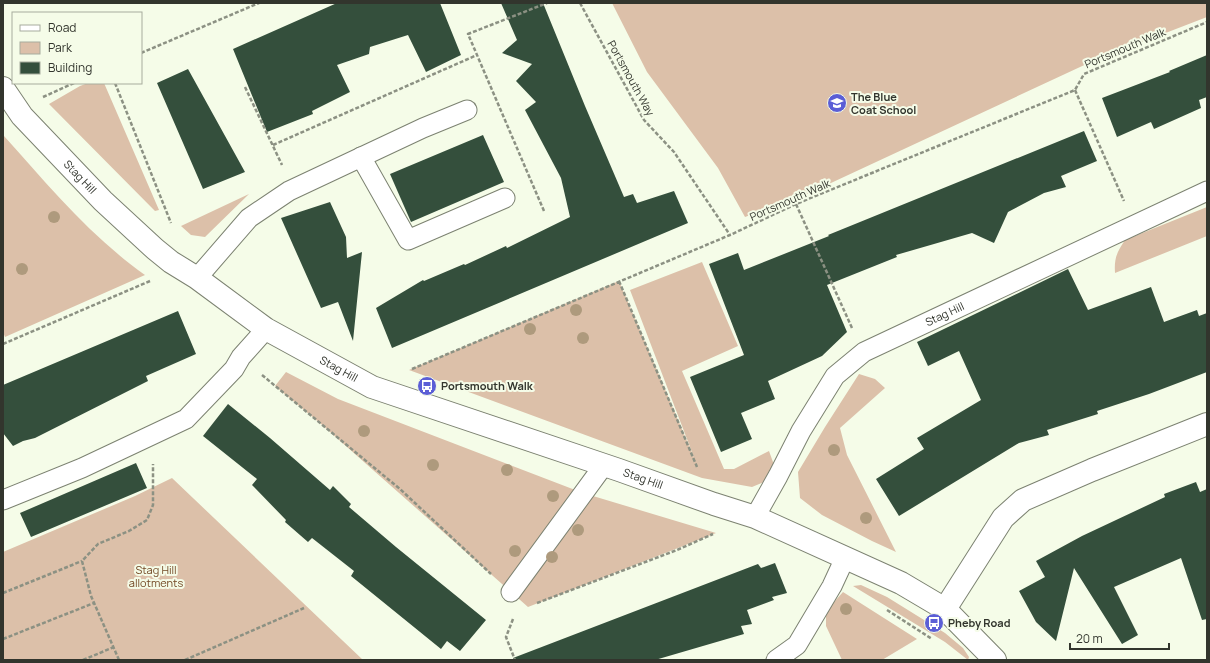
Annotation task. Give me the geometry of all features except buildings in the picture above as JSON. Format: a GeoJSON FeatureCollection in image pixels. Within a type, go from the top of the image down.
{"type":"FeatureCollection","features":[{"type":"Feature","properties":{"kind":"street","name":"Stag Hill"},"geometry":{"type":"LineString","coordinates":[[3,88],[22,116],[103,201],[155,249],[266,329],[372,387],[755,517],[901,583],[945,610],[995,660]]}},
{"type":"Feature","properties":{"kind":"street"},"geometry":{"type":"LineString","coordinates":[[945,610],[1003,518],[1023,500],[1092,470],[1207,424]]}},
{"type":"Feature","properties":{"kind":"lane"},"geometry":{"type":"LineString","coordinates":[[189,273],[249,218],[294,189],[423,128],[468,110]]}},
{"type":"Feature","properties":{"kind":"lane"},"geometry":{"type":"LineString","coordinates":[[361,157],[408,240],[505,198]]}},
{"type":"Feature","properties":{"kind":"lane","name":"Stag Hill"},"geometry":{"type":"LineString","coordinates":[[755,517],[801,430],[835,376],[864,352],[1207,191]]}},
{"type":"Feature","properties":{"kind":"lane"},"geometry":{"type":"LineString","coordinates":[[3,500],[82,468],[186,419],[234,369],[241,357],[266,329]]}},
{"type":"Feature","properties":{"kind":"lane"},"geometry":{"type":"LineString","coordinates":[[511,592],[604,465]]}},
{"type":"Feature","properties":{"kind":"lane"},"geometry":{"type":"LineString","coordinates":[[776,660],[797,645],[832,586],[845,558]]}},
{"type":"Feature","properties":{"kind":"path"},"geometry":{"type":"LineString","coordinates":[[142,54],[259,3]]}},
{"type":"Feature","properties":{"kind":"path"},"geometry":{"type":"LineString","coordinates":[[544,211],[468,34],[547,3]]}},
{"type":"Feature","properties":{"kind":"path","name":"Portsmouth Way"},"geometry":{"type":"LineString","coordinates":[[580,3],[644,120],[674,152],[730,235]]}},
{"type":"Feature","properties":{"kind":"path","name":"Portsmouth Walk"},"geometry":{"type":"LineString","coordinates":[[372,387],[730,235],[796,204],[1075,90],[1084,74],[1207,22]]}},
{"type":"Feature","properties":{"kind":"path"},"geometry":{"type":"LineString","coordinates":[[273,145],[477,55]]}},
{"type":"Feature","properties":{"kind":"path"},"geometry":{"type":"LineString","coordinates":[[115,84],[175,234],[155,249]]}},
{"type":"Feature","properties":{"kind":"path"},"geometry":{"type":"LineString","coordinates":[[245,87],[294,189]]}},
{"type":"Feature","properties":{"kind":"path"},"geometry":{"type":"LineString","coordinates":[[1075,90],[1129,211],[1132,226]]}},
{"type":"Feature","properties":{"kind":"path"},"geometry":{"type":"LineString","coordinates":[[796,204],[864,352]]}},
{"type":"Feature","properties":{"kind":"path"},"geometry":{"type":"LineString","coordinates":[[3,344],[189,273]]}},
{"type":"Feature","properties":{"kind":"path"},"geometry":{"type":"LineString","coordinates":[[619,281],[714,504]]}},
{"type":"Feature","properties":{"kind":"path"},"geometry":{"type":"LineString","coordinates":[[241,357],[400,489],[528,607]]}},
{"type":"Feature","properties":{"kind":"path"},"geometry":{"type":"LineString","coordinates":[[3,593],[82,561],[98,544],[129,531],[147,520],[153,505],[153,435]]}},
{"type":"Feature","properties":{"kind":"path"},"geometry":{"type":"LineString","coordinates":[[515,660],[506,637],[517,611],[677,550],[755,517]]}},
{"type":"Feature","properties":{"kind":"path"},"geometry":{"type":"LineString","coordinates":[[82,561],[89,590],[119,660]]}},
{"type":"Feature","properties":{"kind":"path"},"geometry":{"type":"LineString","coordinates":[[3,639],[94,603]]}},
{"type":"Feature","properties":{"kind":"path"},"geometry":{"type":"LineString","coordinates":[[185,660],[304,608]]}},
{"type":"Feature","properties":{"kind":"path"},"geometry":{"type":"LineString","coordinates":[[884,608],[934,640]]}},
{"type":"Feature","properties":{"kind":"path"},"geometry":{"type":"LineString","coordinates":[[83,660],[114,647]]}},
{"type":"Feature","properties":{"kind":"green space","name":"The Blue Coat School"},"geometry":{"type":"Polygon","coordinates":[[[612,3],[1207,3],[1207,17],[1093,61],[803,196],[745,217],[718,168],[647,72],[612,3]]]}},
{"type":"Feature","properties":{"kind":"green space"},"geometry":{"type":"Polygon","coordinates":[[[85,84],[104,84],[159,210],[155,211],[49,104],[85,84]]]}},
{"type":"Feature","properties":{"kind":"green space"},"geometry":{"type":"Polygon","coordinates":[[[4,136],[54,192],[88,227],[125,260],[145,275],[5,337],[3,332],[4,136]]]}},
{"type":"Feature","properties":{"kind":"green space"},"geometry":{"type":"Polygon","coordinates":[[[249,194],[205,237],[191,235],[181,226],[249,194]]]}},
{"type":"Feature","properties":{"kind":"green space"},"geometry":{"type":"Polygon","coordinates":[[[1207,207],[1207,236],[1115,273],[1117,255],[1125,240],[1207,207]]]}},
{"type":"Feature","properties":{"kind":"green space"},"geometry":{"type":"Polygon","coordinates":[[[702,262],[738,346],[682,371],[724,469],[734,469],[769,451],[778,476],[752,487],[702,478],[409,370],[619,281],[695,460],[630,290],[702,262]]]}},
{"type":"Feature","properties":{"kind":"green space"},"geometry":{"type":"Polygon","coordinates":[[[286,372],[338,399],[583,493],[716,533],[528,607],[321,424],[275,386],[286,372]]]}},
{"type":"Feature","properties":{"kind":"green space"},"geometry":{"type":"Polygon","coordinates":[[[859,374],[875,379],[885,388],[840,428],[847,455],[896,552],[822,515],[800,498],[798,472],[859,374]]]}},
{"type":"Feature","properties":{"kind":"green space","name":"Stag Hill allotments"},"geometry":{"type":"Polygon","coordinates":[[[172,478],[363,660],[3,660],[3,552],[135,496],[172,478]]]}},
{"type":"Feature","properties":{"kind":"green space"},"geometry":{"type":"Polygon","coordinates":[[[861,585],[887,597],[945,633],[963,648],[969,657],[968,660],[945,642],[853,586],[861,585]]]}},
{"type":"Feature","properties":{"kind":"green space"},"geometry":{"type":"Polygon","coordinates":[[[843,592],[917,639],[882,660],[842,660],[826,626],[826,611],[843,592]]]}},
{"type":"Feature","properties":{"kind":"place","name":"The Blue Coat School"},"geometry":{"type":"Point","coordinates":[837,103]}},
{"type":"Feature","properties":{"kind":"place","name":"Portsmouth Walk"},"geometry":{"type":"Point","coordinates":[427,386]}},
{"type":"Feature","properties":{"kind":"place","name":"Pheby Road"},"geometry":{"type":"Point","coordinates":[934,623]}}]}
